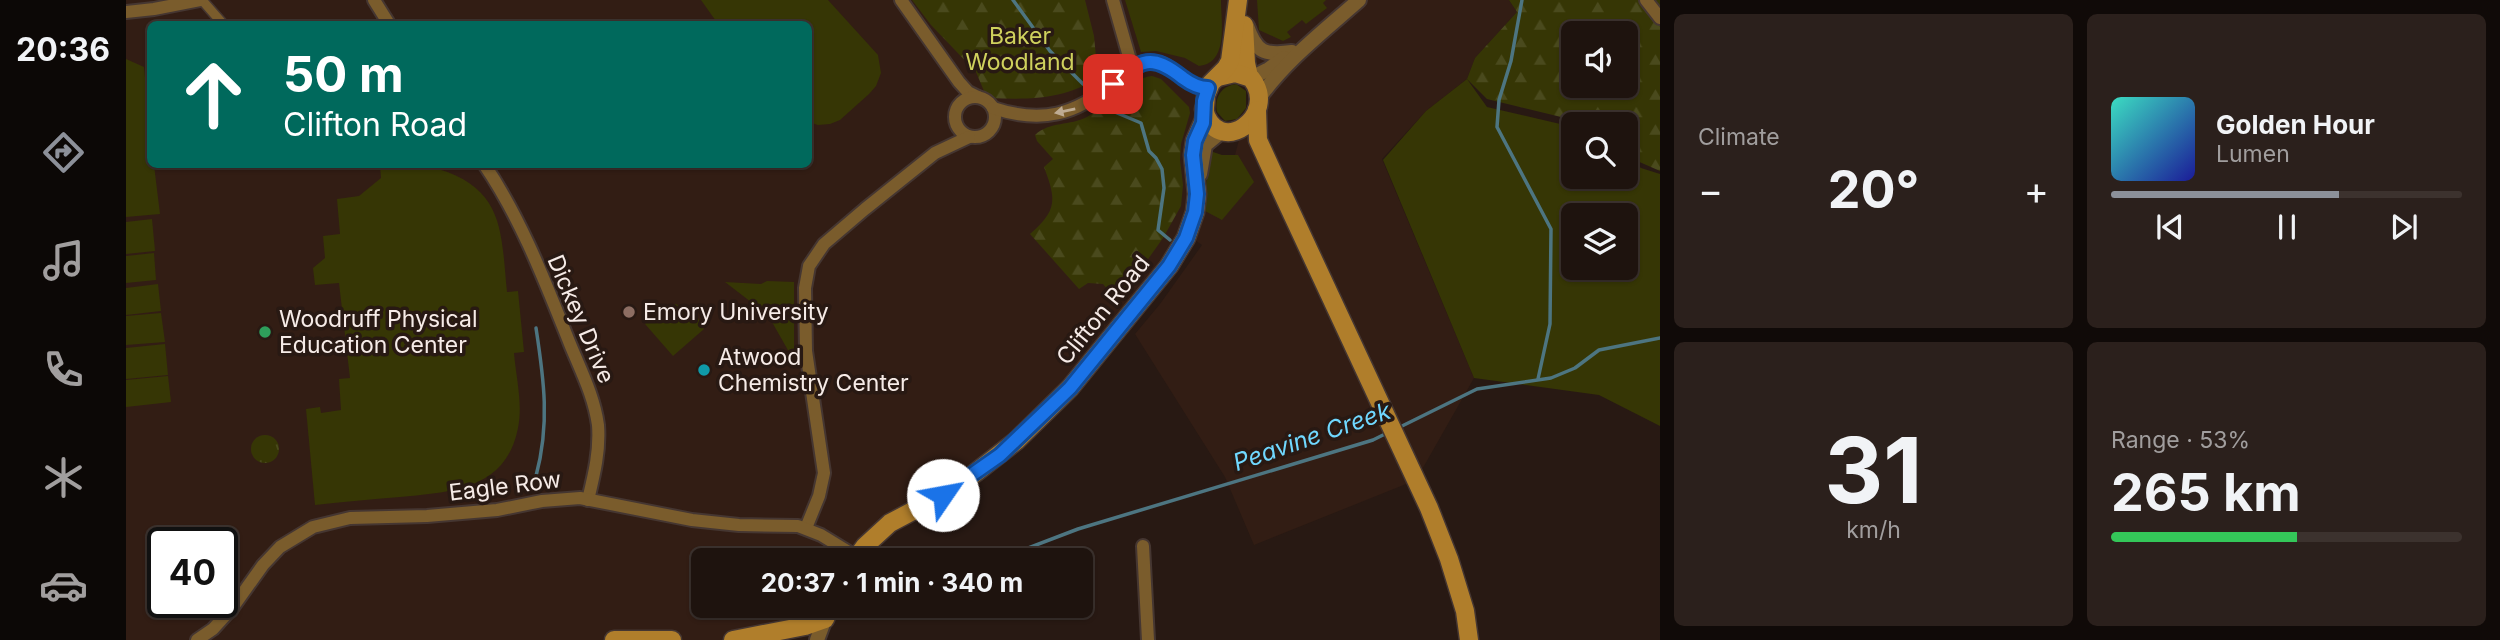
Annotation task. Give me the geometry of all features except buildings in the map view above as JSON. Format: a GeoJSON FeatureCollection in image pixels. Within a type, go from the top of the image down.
{"type":"FeatureCollection","features":[{"type":"Feature","properties":{"kind":"main road"},"geometry":{"type":"LineString","coordinates":[[1240,4],[1232,53],[1227,68],[1213,82],[1204,101],[1204,112],[1212,125],[1227,132],[1259,158],[1279,187]]}},
{"type":"Feature","properties":{"kind":"main road"},"geometry":{"type":"LineString","coordinates":[[1240,4],[1246,63],[1250,78],[1257,87],[1258,140],[1429,508],[1465,611],[1469,640]]}},
{"type":"Feature","properties":{"kind":"main road"},"geometry":{"type":"LineString","coordinates":[[1213,82],[1235,73],[1250,78]]}},
{"type":"Feature","properties":{"kind":"main road"},"geometry":{"type":"LineString","coordinates":[[1227,132],[1244,128],[1258,104]]}},
{"type":"Feature","properties":{"kind":"main road","name":"Clifton Road"},"geometry":{"type":"LineString","coordinates":[[1016,441],[1070,388]]}},
{"type":"Feature","properties":{"kind":"main road"},"geometry":{"type":"LineString","coordinates":[[865,548],[882,529]]}},
{"type":"Feature","properties":{"kind":"main road"},"geometry":{"type":"LineString","coordinates":[[1448,559],[1467,587],[1483,640]]}},
{"type":"Feature","properties":{"kind":"main road"},"geometry":{"type":"LineString","coordinates":[[733,640],[805,626],[825,618]]}},
{"type":"Feature","properties":{"kind":"main road"},"geometry":{"type":"LineString","coordinates":[[614,640],[672,640]]}},
{"type":"Feature","properties":{"kind":"street"},"geometry":{"type":"LineString","coordinates":[[126,12],[201,0],[220,21]]}},
{"type":"Feature","properties":{"kind":"street"},"geometry":{"type":"LineString","coordinates":[[374,0],[387,21]]}},
{"type":"Feature","properties":{"kind":"street"},"geometry":{"type":"LineString","coordinates":[[901,0],[968,92],[985,100],[993,108],[1017,115],[1064,113],[1079,108],[1132,67],[1145,62],[1165,64],[1194,85],[1213,82]]}},
{"type":"Feature","properties":{"kind":"street"},"geometry":{"type":"LineString","coordinates":[[1113,0],[1132,67]]}},
{"type":"Feature","properties":{"kind":"street"},"geometry":{"type":"LineString","coordinates":[[1258,104],[1273,78],[1359,0]]}},
{"type":"Feature","properties":{"kind":"street"},"geometry":{"type":"LineString","coordinates":[[1646,0],[1660,18]]}},
{"type":"Feature","properties":{"kind":"street"},"geometry":{"type":"LineString","coordinates":[[1240,4],[1255,46],[1262,52],[1273,54],[1293,52]]}},
{"type":"Feature","properties":{"kind":"street"},"geometry":{"type":"LineString","coordinates":[[1250,78],[1309,43]]}},
{"type":"Feature","properties":{"kind":"street"},"geometry":{"type":"LineString","coordinates":[[959,82],[962,102]]}},
{"type":"Feature","properties":{"kind":"street"},"geometry":{"type":"LineString","coordinates":[[935,153],[955,120],[957,108],[969,98],[978,97]]}},
{"type":"Feature","properties":{"kind":"street"},"geometry":{"type":"LineString","coordinates":[[806,528],[819,496],[824,473],[806,351],[805,288],[809,266],[824,244],[935,153],[969,137],[980,137],[990,131],[995,121],[993,108]]}},
{"type":"Feature","properties":{"kind":"street"},"geometry":{"type":"LineString","coordinates":[[1197,194],[1193,155],[1204,112]]}},
{"type":"Feature","properties":{"kind":"street"},"geometry":{"type":"LineString","coordinates":[[955,120],[959,131],[969,137]]}},
{"type":"Feature","properties":{"kind":"street"},"geometry":{"type":"LineString","coordinates":[[1070,388],[1169,266],[1190,228],[1205,145],[1227,132]]}},
{"type":"Feature","properties":{"kind":"street","name":"Dickey Drive"},"geometry":{"type":"LineString","coordinates":[[487,168],[499,187],[527,246],[593,402],[598,444],[588,500]]}},
{"type":"Feature","properties":{"kind":"street"},"geometry":{"type":"LineString","coordinates":[[882,529],[956,488],[1016,441]]}},
{"type":"Feature","properties":{"kind":"street","name":"Eagle Row"},"geometry":{"type":"LineString","coordinates":[[197,640],[213,629],[233,607],[263,565],[280,547],[327,522],[350,517],[418,517],[497,510],[567,498],[692,520],[740,525],[798,526],[845,548]]}},
{"type":"Feature","properties":{"kind":"street"},"geometry":{"type":"LineString","coordinates":[[1143,546],[1148,640]]}},
{"type":"Feature","properties":{"kind":"street"},"geometry":{"type":"LineString","coordinates":[[817,639],[825,618]]}},
{"type":"Feature","properties":{"kind":"shaded area","name":"Emory University"},"geometry":{"type":"Polygon","coordinates":[[[126,0],[1238,0],[1232,53],[1214,80],[1190,228],[1070,388],[929,504],[871,548],[691,548],[691,618],[825,619],[733,640],[126,640],[126,0]]]}},
{"type":"Feature","properties":{"kind":"shaded area"},"geometry":{"type":"Polygon","coordinates":[[[1245,0],[1509,0],[1517,12],[1475,58],[1467,79],[1426,111],[1382,159],[1474,378],[1416,480],[1254,545],[1225,477],[1135,334],[1202,245],[1195,240],[1203,216],[1235,155],[1252,90],[1245,0]]]}},
{"type":"Feature","properties":{"kind":"green space"},"geometry":{"type":"Polygon","coordinates":[[[701,0],[828,0],[878,55],[881,73],[876,86],[840,120],[818,125],[812,123],[812,21],[716,21],[701,0]]]}},
{"type":"Feature","properties":{"kind":"green space","name":"Baker Woodland"},"geometry":{"type":"Polygon","coordinates":[[[912,0],[1085,0],[1094,36],[1098,78],[1073,90],[1046,97],[991,98],[984,91],[976,72],[931,25],[912,0]]]}},
{"type":"Feature","properties":{"kind":"green space"},"geometry":{"type":"Polygon","coordinates":[[[1125,0],[1221,0],[1221,40],[1215,58],[1199,66],[1185,58],[1156,51],[1141,52],[1125,0]]]}},
{"type":"Feature","properties":{"kind":"green space"},"geometry":{"type":"Polygon","coordinates":[[[1257,0],[1326,0],[1323,3],[1327,8],[1306,24],[1302,20],[1287,32],[1291,37],[1283,41],[1259,30],[1257,0]]]}},
{"type":"Feature","properties":{"kind":"green space"},"geometry":{"type":"Polygon","coordinates":[[[1509,0],[1660,0],[1660,171],[1638,161],[1638,112],[1561,112],[1561,117],[1487,99],[1467,79],[1475,58],[1517,12],[1509,0]]]}},
{"type":"Feature","properties":{"kind":"green space"},"geometry":{"type":"Polygon","coordinates":[[[126,59],[144,67],[147,168],[154,168],[160,214],[126,217],[126,59]]]}},
{"type":"Feature","properties":{"kind":"green space"},"geometry":{"type":"Polygon","coordinates":[[[1152,76],[1161,79],[1189,107],[1190,113],[1181,144],[1181,206],[1163,238],[1119,300],[1103,284],[1088,283],[1079,289],[1030,234],[1046,218],[1052,204],[1051,188],[1044,167],[1053,159],[1035,135],[1047,128],[1087,117],[1126,87],[1152,76]]]}},
{"type":"Feature","properties":{"kind":"green space"},"geometry":{"type":"Polygon","coordinates":[[[1467,79],[1487,107],[1561,124],[1561,189],[1638,189],[1638,165],[1660,174],[1660,426],[1599,395],[1474,378],[1383,160],[1426,111],[1467,79]]]}},
{"type":"Feature","properties":{"kind":"green space"},"geometry":{"type":"Polygon","coordinates":[[[1236,84],[1246,91],[1246,108],[1237,119],[1225,121],[1217,112],[1218,98],[1226,87],[1236,84]]]}},
{"type":"Feature","properties":{"kind":"green space"},"geometry":{"type":"Polygon","coordinates":[[[1210,151],[1222,155],[1238,155],[1254,182],[1222,220],[1205,211],[1210,151]]]}},
{"type":"Feature","properties":{"kind":"green space"},"geometry":{"type":"Polygon","coordinates":[[[380,168],[438,168],[476,188],[488,201],[500,232],[507,292],[518,291],[524,352],[514,353],[519,400],[518,428],[512,449],[502,464],[489,476],[474,484],[438,493],[315,505],[306,409],[320,407],[321,413],[341,410],[339,379],[350,378],[339,283],[315,285],[313,268],[325,258],[323,236],[340,234],[337,199],[359,196],[381,178],[380,168]]]}},
{"type":"Feature","properties":{"kind":"green space"},"geometry":{"type":"Polygon","coordinates":[[[152,219],[155,251],[126,254],[126,222],[152,219]]]}},
{"type":"Feature","properties":{"kind":"green space"},"geometry":{"type":"Polygon","coordinates":[[[154,253],[156,280],[126,283],[126,256],[154,253]]]}},
{"type":"Feature","properties":{"kind":"green space"},"geometry":{"type":"Polygon","coordinates":[[[767,281],[794,282],[794,349],[789,352],[768,315],[725,282],[761,284],[767,281]]]}},
{"type":"Feature","properties":{"kind":"green space"},"geometry":{"type":"Polygon","coordinates":[[[158,284],[161,311],[126,315],[126,288],[158,284]]]}},
{"type":"Feature","properties":{"kind":"green space"},"geometry":{"type":"Polygon","coordinates":[[[676,304],[698,318],[704,329],[673,356],[645,324],[659,311],[676,304]]]}},
{"type":"Feature","properties":{"kind":"green space"},"geometry":{"type":"Polygon","coordinates":[[[161,313],[165,342],[126,345],[126,316],[161,313]]]}},
{"type":"Feature","properties":{"kind":"green space"},"geometry":{"type":"Polygon","coordinates":[[[165,344],[168,375],[126,379],[126,348],[165,344]]]}},
{"type":"Feature","properties":{"kind":"green space"},"geometry":{"type":"Polygon","coordinates":[[[168,376],[171,402],[126,407],[126,380],[168,376]]]}},
{"type":"Feature","properties":{"kind":"green space"},"geometry":{"type":"Polygon","coordinates":[[[265,435],[275,439],[279,449],[275,459],[265,463],[255,459],[251,449],[255,439],[265,435]]]}},
{"type":"Feature","properties":{"kind":"waterway"},"geometry":{"type":"LineString","coordinates":[[1013,0],[1050,51],[1083,84]]}},
{"type":"Feature","properties":{"kind":"waterway","name":"Peavine Creek"},"geometry":{"type":"LineString","coordinates":[[1522,0],[1511,61],[1499,100],[1497,127],[1551,229],[1550,324],[1538,379]]}},
{"type":"Feature","properties":{"kind":"waterway"},"geometry":{"type":"LineString","coordinates":[[1110,110],[1141,123],[1149,151],[1162,169],[1164,188],[1158,230],[1170,240]]}},
{"type":"Feature","properties":{"kind":"waterway"},"geometry":{"type":"LineString","coordinates":[[536,328],[543,384],[544,420],[536,476]]}},
{"type":"Feature","properties":{"kind":"waterway","name":"Peavine Creek"},"geometry":{"type":"LineString","coordinates":[[1398,428],[1477,389],[1551,378],[1575,368],[1599,350],[1660,338]]}},
{"type":"Feature","properties":{"kind":"waterway","name":"Peavine Creek"},"geometry":{"type":"LineString","coordinates":[[1028,548],[1078,529],[1373,440],[1387,433]]}},
{"type":"Feature","properties":{"kind":"place","name":"Emory University"},"geometry":{"type":"Point","coordinates":[629,312]}},
{"type":"Feature","properties":{"kind":"place","name":"Woodruff Physical Education Center"},"geometry":{"type":"Point","coordinates":[265,332]}},
{"type":"Feature","properties":{"kind":"place","name":"Atwood Chemistry Center"},"geometry":{"type":"Point","coordinates":[704,370]}},
{"type":"Feature","properties":{"kind":"route"},"geometry":{"type":"LineString","coordinates":[[943,495],[1000,455],[1070,388],[1169,266],[1190,228],[1197,194],[1194,146],[1203,123],[1204,101],[1208,88],[1194,85],[1165,64],[1157,62],[1145,62],[1132,67],[1113,84]]}}]}
